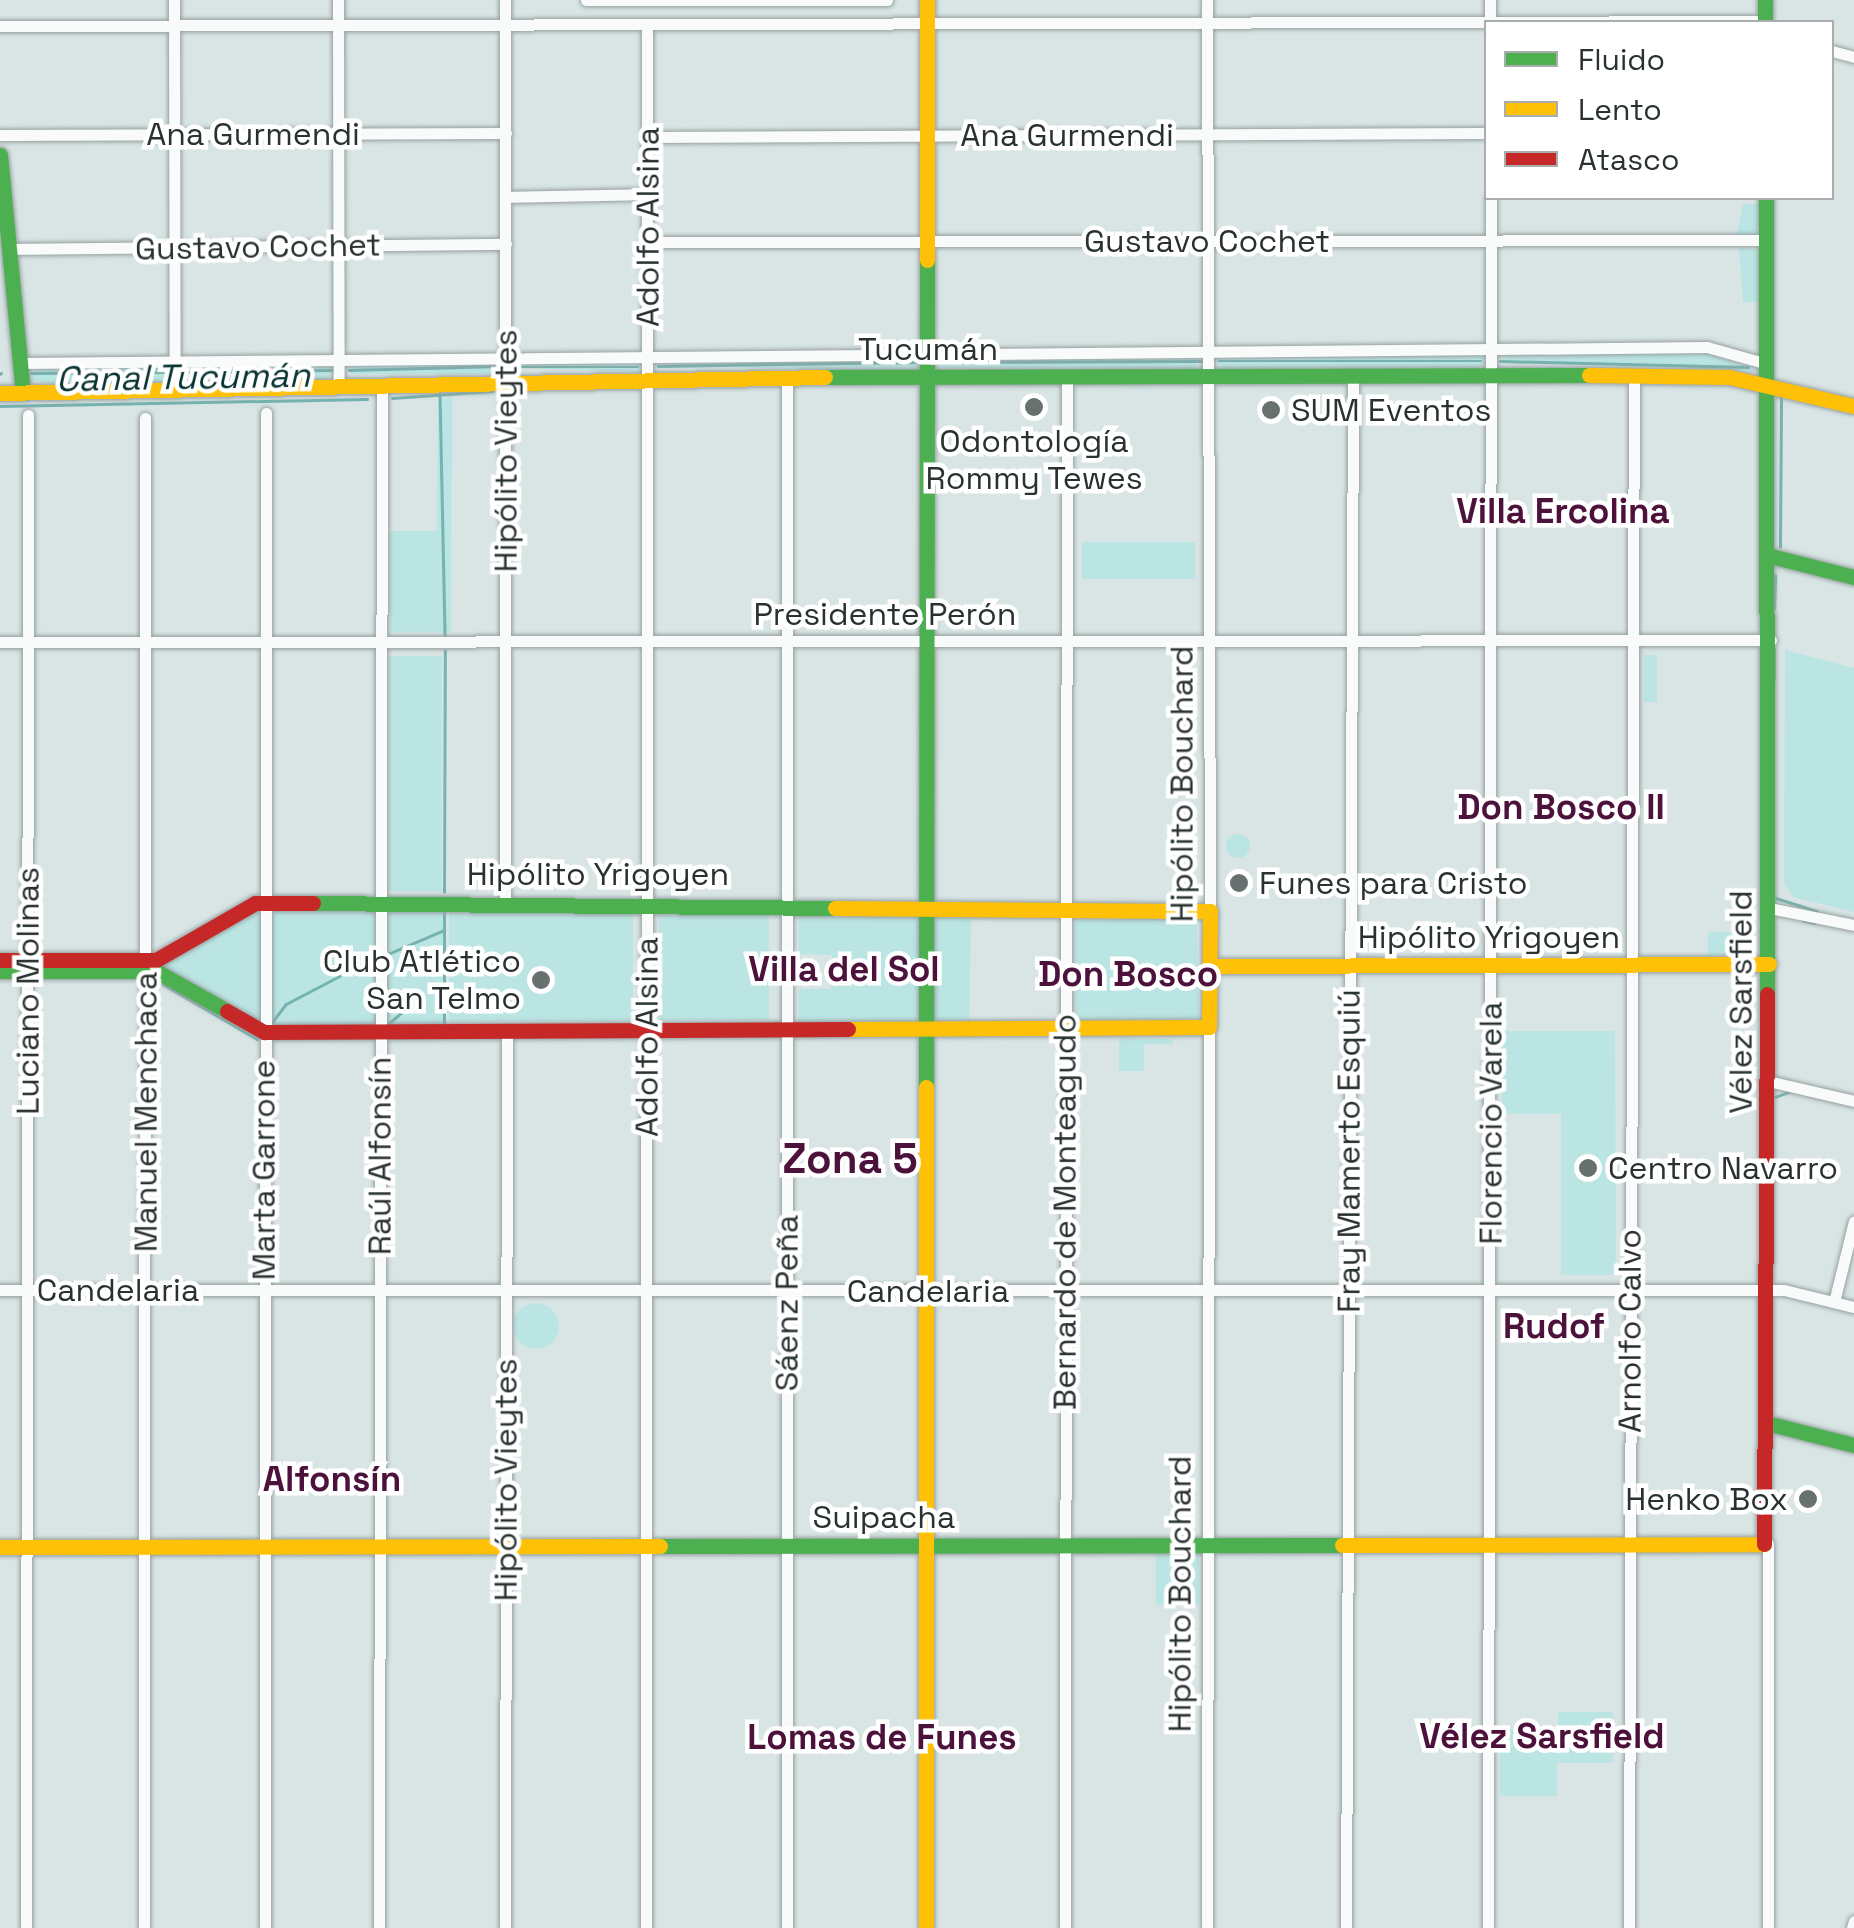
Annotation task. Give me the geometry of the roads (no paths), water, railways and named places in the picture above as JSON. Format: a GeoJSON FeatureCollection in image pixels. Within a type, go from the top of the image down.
{"type":"FeatureCollection","features":[{"type":"Feature","properties":{"kind":"street"},"geometry":{"type":"LineString","coordinates":[[174,0],[176,389]]}},
{"type":"Feature","properties":{"kind":"street"},"geometry":{"type":"LineString","coordinates":[[338,0],[339,385]]}},
{"type":"Feature","properties":{"kind":"street","name":"Hipólito Vieytes"},"geometry":{"type":"LineString","coordinates":[[505,902],[506,0]]}},
{"type":"Feature","properties":{"kind":"street"},"geometry":{"type":"LineString","coordinates":[[586,0],[887,0]]}},
{"type":"Feature","properties":{"kind":"street"},"geometry":{"type":"LineString","coordinates":[[926,0],[926,1928]]}},
{"type":"Feature","properties":{"kind":"street","name":"Hipólito Bouchard"},"geometry":{"type":"LineString","coordinates":[[1207,1928],[1208,0]]}},
{"type":"Feature","properties":{"kind":"street"},"geometry":{"type":"LineString","coordinates":[[0,26],[1484,22]]}},
{"type":"Feature","properties":{"kind":"street","name":"Adolfo Alsina"},"geometry":{"type":"LineString","coordinates":[[646,1928],[647,25]]}},
{"type":"Feature","properties":{"kind":"street","name":"Ana Gurmendi"},"geometry":{"type":"LineString","coordinates":[[0,135],[506,133]]}},
{"type":"Feature","properties":{"kind":"street","name":"Ana Gurmendi"},"geometry":{"type":"LineString","coordinates":[[648,137],[1484,133]]}},
{"type":"Feature","properties":{"kind":"street"},"geometry":{"type":"LineString","coordinates":[[0,154],[23,393]]}},
{"type":"Feature","properties":{"kind":"street"},"geometry":{"type":"LineString","coordinates":[[506,197],[648,194]]}},
{"type":"Feature","properties":{"kind":"street","name":"Florencio Varela"},"geometry":{"type":"LineString","coordinates":[[1488,1928],[1491,200]]}},
{"type":"Feature","properties":{"kind":"street","name":"Vélez Sarsfield"},"geometry":{"type":"LineString","coordinates":[[1766,200],[1771,556],[1768,1928]]}},
{"type":"Feature","properties":{"kind":"street","name":"Gustavo Cochet"},"geometry":{"type":"LineString","coordinates":[[648,242],[1766,240]]}},
{"type":"Feature","properties":{"kind":"street","name":"Gustavo Cochet"},"geometry":{"type":"LineString","coordinates":[[9,248],[506,244]]}},
{"type":"Feature","properties":{"kind":"street","name":"Tucumán"},"geometry":{"type":"LineString","coordinates":[[20,363],[1492,349],[1767,355]]}},
{"type":"Feature","properties":{"kind":"street","name":"Fray Mamerto Esquiú"},"geometry":{"type":"LineString","coordinates":[[1346,1928],[1352,374]]}},
{"type":"Feature","properties":{"kind":"street","name":"Tucumán"},"geometry":{"type":"LineString","coordinates":[[0,393],[649,378],[1492,374],[1634,375],[1770,383],[1854,406]]}},
{"type":"Feature","properties":{"kind":"street","name":"Bernardo de Monteagudo"},"geometry":{"type":"LineString","coordinates":[[1064,1928],[1067,375]]}},
{"type":"Feature","properties":{"kind":"street","name":"Arnolfo Calvo"},"geometry":{"type":"LineString","coordinates":[[1629,1928],[1634,375]]}},
{"type":"Feature","properties":{"kind":"street","name":"Sáenz Peña"},"geometry":{"type":"LineString","coordinates":[[787,1928],[788,377]]}},
{"type":"Feature","properties":{"kind":"street","name":"Raúl Alfonsín"},"geometry":{"type":"LineString","coordinates":[[379,1928],[382,384]]}},
{"type":"Feature","properties":{"kind":"street","name":"Marta Garrone"},"geometry":{"type":"LineString","coordinates":[[265,1928],[266,413]]}},
{"type":"Feature","properties":{"kind":"street","name":"Luciano Molinas"},"geometry":{"type":"LineString","coordinates":[[26,1928],[28,415]]}},
{"type":"Feature","properties":{"kind":"street","name":"Manuel Menchaca"},"geometry":{"type":"LineString","coordinates":[[144,1926],[145,418]]}},
{"type":"Feature","properties":{"kind":"street"},"geometry":{"type":"LineString","coordinates":[[1771,556],[1854,577]]}},
{"type":"Feature","properties":{"kind":"street","name":"Presidente Perón"},"geometry":{"type":"LineString","coordinates":[[0,642],[1770,640]]}},
{"type":"Feature","properties":{"kind":"street","name":"Hipólito Yrigoyen"},"geometry":{"type":"LineString","coordinates":[[0,971],[28,966],[146,965],[264,903],[927,902],[1210,911]]}},
{"type":"Feature","properties":{"kind":"street"},"geometry":{"type":"LineString","coordinates":[[1769,908],[1854,926]]}},
{"type":"Feature","properties":{"kind":"street","name":"Hipólito Yrigoyen"},"geometry":{"type":"LineString","coordinates":[[0,960],[28,966]]}},
{"type":"Feature","properties":{"kind":"street","name":"Hipólito Yrigoyen"},"geometry":{"type":"LineString","coordinates":[[1209,966],[1769,964]]}},
{"type":"Feature","properties":{"kind":"street"},"geometry":{"type":"LineString","coordinates":[[146,965],[264,1032],[927,1032],[1209,1027]]}},
{"type":"Feature","properties":{"kind":"street","name":"Hipólito Vieytes"},"geometry":{"type":"LineString","coordinates":[[506,1928],[507,1032]]}},
{"type":"Feature","properties":{"kind":"street"},"geometry":{"type":"LineString","coordinates":[[1768,1081],[1854,1101]]}},
{"type":"Feature","properties":{"kind":"street"},"geometry":{"type":"LineString","coordinates":[[1834,1302],[1854,1221]]}},
{"type":"Feature","properties":{"kind":"street","name":"Candelaria"},"geometry":{"type":"LineString","coordinates":[[0,1290],[1768,1290],[1854,1307]]}},
{"type":"Feature","properties":{"kind":"street"},"geometry":{"type":"LineString","coordinates":[[1767,1423],[1854,1445]]}},
{"type":"Feature","properties":{"kind":"street","name":"Suipacha"},"geometry":{"type":"LineString","coordinates":[[0,1547],[1768,1544]]}},
{"type":"Feature","properties":{"kind":"street"},"geometry":{"type":"LineString","coordinates":[[1852,1928],[1854,1920]]}},
{"type":"Feature","properties":{"kind":"waterway","name":"Canal Tucumán"},"geometry":{"type":"LineString","coordinates":[[940,362],[1201,361]]}},
{"type":"Feature","properties":{"kind":"waterway","name":"Canal Tucumán"},"geometry":{"type":"LineString","coordinates":[[1219,361],[1481,361]]}},
{"type":"Feature","properties":{"kind":"waterway","name":"Canal Tucumán"},"geometry":{"type":"LineString","coordinates":[[1500,361],[1748,367]]}},
{"type":"Feature","properties":{"kind":"waterway","name":"Canal Tucumán"},"geometry":{"type":"LineString","coordinates":[[658,366],[920,362]]}},
{"type":"Feature","properties":{"kind":"waterway","name":"Canal Tucumán"},"geometry":{"type":"LineString","coordinates":[[349,370],[499,366]]}},
{"type":"Feature","properties":{"kind":"waterway","name":"Canal Tucumán"},"geometry":{"type":"LineString","coordinates":[[519,367],[638,367]]}},
{"type":"Feature","properties":{"kind":"waterway","name":"Canal Tucumán"},"geometry":{"type":"LineString","coordinates":[[185,372],[332,370]]}},
{"type":"Feature","properties":{"kind":"waterway","name":"Canal Tucumán"},"geometry":{"type":"LineString","coordinates":[[31,373],[168,372]]}},
{"type":"Feature","properties":{"kind":"waterway","name":"Canal Tucumán"},"geometry":{"type":"LineString","coordinates":[[392,398],[492,391]]}},
{"type":"Feature","properties":{"kind":"waterway"},"geometry":{"type":"LineString","coordinates":[[440,394],[445,635]]}},
{"type":"Feature","properties":{"kind":"waterway"},"geometry":{"type":"LineString","coordinates":[[1780,547],[1781,398]]}},
{"type":"Feature","properties":{"kind":"waterway","name":"Canal Tucumán"},"geometry":{"type":"LineString","coordinates":[[0,406],[367,399]]}},
{"type":"Feature","properties":{"kind":"waterway"},"geometry":{"type":"LineString","coordinates":[[1774,609],[1775,576]]}},
{"type":"Feature","properties":{"kind":"waterway"},"geometry":{"type":"LineString","coordinates":[[1774,649],[1774,680]]}},
{"type":"Feature","properties":{"kind":"waterway"},"geometry":{"type":"LineString","coordinates":[[444,892],[445,651]]}},
{"type":"Feature","properties":{"kind":"waterway"},"geometry":{"type":"LineString","coordinates":[[1776,898],[1817,911]]}},
{"type":"Feature","properties":{"kind":"waterway"},"geometry":{"type":"LineString","coordinates":[[444,912],[444,1024]]}},
{"type":"Feature","properties":{"kind":"waterway"},"geometry":{"type":"LineString","coordinates":[[1802,920],[1815,923]]}},
{"type":"Feature","properties":{"kind":"waterway"},"geometry":{"type":"LineString","coordinates":[[388,954],[442,931]]}},
{"type":"Feature","properties":{"kind":"waterway"},"geometry":{"type":"LineString","coordinates":[[270,1025],[286,1004],[370,960]]}},
{"type":"Feature","properties":{"kind":"waterway"},"geometry":{"type":"LineString","coordinates":[[163,984],[257,1039]]}},
{"type":"Feature","properties":{"kind":"waterway"},"geometry":{"type":"LineString","coordinates":[[388,1024],[408,1007]]}},
{"type":"Feature","properties":{"kind":"waterway"},"geometry":{"type":"LineString","coordinates":[[1775,1097],[1789,1092]]}},
{"type":"Feature","properties":{"kind":"place","name":"Odontología Rommy Tewes"},"geometry":{"type":"Point","coordinates":[1034,407]}},
{"type":"Feature","properties":{"kind":"place","name":"SUM Eventos"},"geometry":{"type":"Point","coordinates":[1271,410]}},
{"type":"Feature","properties":{"kind":"place","name":"Funes para Cristo"},"geometry":{"type":"Point","coordinates":[1239,883]}},
{"type":"Feature","properties":{"kind":"place","name":"Club Atlético San Telmo"},"geometry":{"type":"Point","coordinates":[541,980]}},
{"type":"Feature","properties":{"kind":"place","name":"Centro Navarro"},"geometry":{"type":"Point","coordinates":[1588,1168]}},
{"type":"Feature","properties":{"kind":"place","name":"Henko Box"},"geometry":{"type":"Point","coordinates":[1808,1499]}},
{"type":"Feature","properties":{"kind":"district","name":"Villa Ercolina"},"geometry":{"type":"Point","coordinates":[1563,511]}},
{"type":"Feature","properties":{"kind":"district","name":"Don Bosco II"},"geometry":{"type":"Point","coordinates":[1561,807]}},
{"type":"Feature","properties":{"kind":"district","name":"Villa del Sol"},"geometry":{"type":"Point","coordinates":[844,969]}},
{"type":"Feature","properties":{"kind":"district","name":"Don Bosco"},"geometry":{"type":"Point","coordinates":[1128,974]}},
{"type":"Feature","properties":{"kind":"district","name":"Zona 5"},"geometry":{"type":"Point","coordinates":[850,1159]}},
{"type":"Feature","properties":{"kind":"district","name":"Rudof"},"geometry":{"type":"Point","coordinates":[1554,1326]}},
{"type":"Feature","properties":{"kind":"district","name":"Alfonsín"},"geometry":{"type":"Point","coordinates":[332,1479]}},
{"type":"Feature","properties":{"kind":"district","name":"Vélez Sarsfield"},"geometry":{"type":"Point","coordinates":[1542,1736]}},
{"type":"Feature","properties":{"kind":"district","name":"Lomas de Funes"},"geometry":{"type":"Point","coordinates":[882,1737]}}]}
